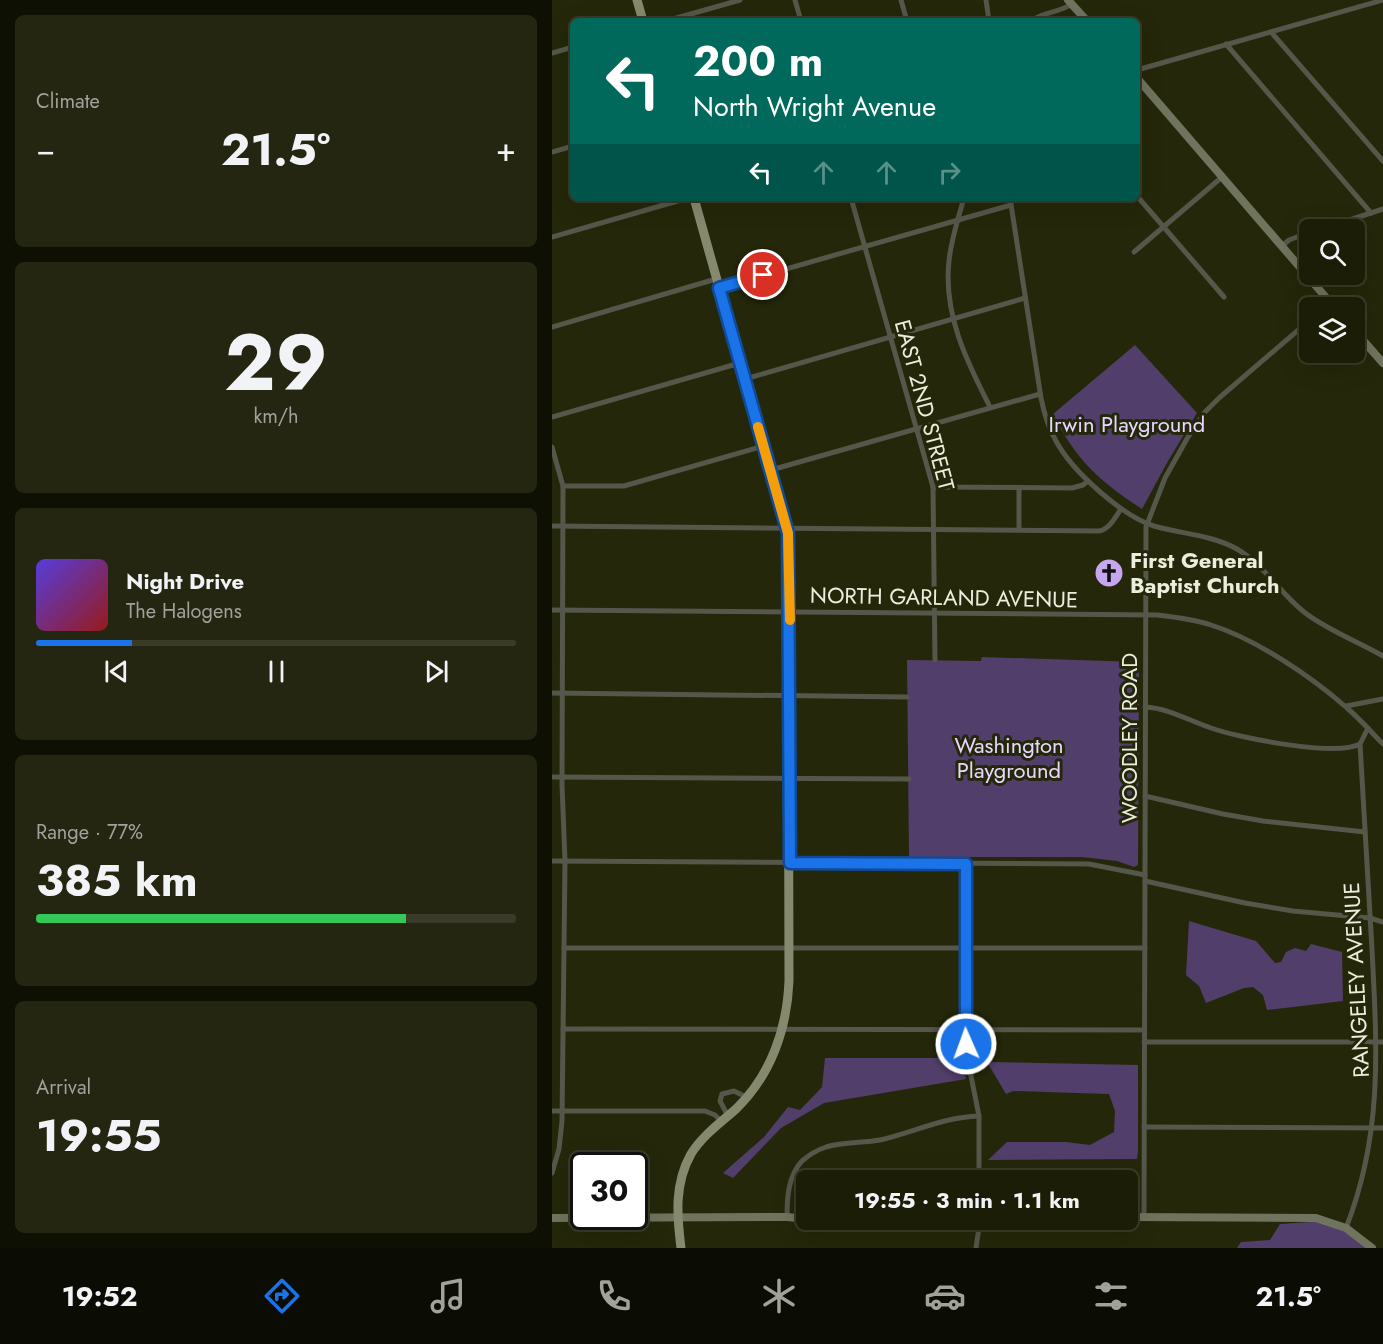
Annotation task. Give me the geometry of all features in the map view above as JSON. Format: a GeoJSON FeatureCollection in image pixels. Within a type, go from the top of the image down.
{"type":"FeatureCollection","features":[{"type":"Feature","properties":{"kind":"main road"},"geometry":{"type":"LineString","coordinates":[[637,0],[642,18]]}},
{"type":"Feature","properties":{"kind":"main road"},"geometry":{"type":"LineString","coordinates":[[1070,2],[1084,18]]}},
{"type":"Feature","properties":{"kind":"main road"},"geometry":{"type":"LineString","coordinates":[[1140,81],[1282,246],[1323,297]]}},
{"type":"Feature","properties":{"kind":"main road"},"geometry":{"type":"LineString","coordinates":[[681,1248],[678,1191],[688,1161],[696,1147],[746,1097],[767,1066],[783,1029],[788,999],[789,947],[790,695],[787,529],[694,201]]}},
{"type":"Feature","properties":{"kind":"main road"},"geometry":{"type":"LineString","coordinates":[[1365,343],[1383,363]]}},
{"type":"Feature","properties":{"kind":"main road"},"geometry":{"type":"LineString","coordinates":[[1138,1217],[1305,1217],[1346,1228],[1372,1248]]}},
{"type":"Feature","properties":{"kind":"main road"},"geometry":{"type":"LineString","coordinates":[[552,1218],[796,1218]]}},
{"type":"Feature","properties":{"kind":"street"},"geometry":{"type":"LineString","coordinates":[[677,18],[740,0]]}},
{"type":"Feature","properties":{"kind":"street"},"geometry":{"type":"LineString","coordinates":[[795,0],[800,18]]}},
{"type":"Feature","properties":{"kind":"street"},"geometry":{"type":"LineString","coordinates":[[901,0],[906,18]]}},
{"type":"Feature","properties":{"kind":"street"},"geometry":{"type":"LineString","coordinates":[[986,0],[989,18]]}},
{"type":"Feature","properties":{"kind":"street"},"geometry":{"type":"LineString","coordinates":[[1140,69],[1383,0]]}},
{"type":"Feature","properties":{"kind":"street"},"geometry":{"type":"LineString","coordinates":[[1034,18],[1057,12],[1070,2]]}},
{"type":"Feature","properties":{"kind":"street"},"geometry":{"type":"LineString","coordinates":[[1271,32],[1383,160]]}},
{"type":"Feature","properties":{"kind":"street"},"geometry":{"type":"LineString","coordinates":[[1226,44],[1371,213]]}},
{"type":"Feature","properties":{"kind":"street"},"geometry":{"type":"LineString","coordinates":[[552,53],[570,48]]}},
{"type":"Feature","properties":{"kind":"street"},"geometry":{"type":"LineString","coordinates":[[552,153],[570,147]]}},
{"type":"Feature","properties":{"kind":"street"},"geometry":{"type":"LineString","coordinates":[[1134,252],[1222,177]]}},
{"type":"Feature","properties":{"kind":"street"},"geometry":{"type":"LineString","coordinates":[[1140,199],[1224,297]]}},
{"type":"Feature","properties":{"kind":"street"},"geometry":{"type":"LineString","coordinates":[[552,237],[678,201]]}},
{"type":"Feature","properties":{"kind":"street","name":"EAST 2ND STREET"},"geometry":{"type":"LineString","coordinates":[[852,201],[933,487],[935,660]]}},
{"type":"Feature","properties":{"kind":"street"},"geometry":{"type":"LineString","coordinates":[[963,201],[952,242],[948,273],[954,319],[963,350],[990,407]]}},
{"type":"Feature","properties":{"kind":"street"},"geometry":{"type":"LineString","coordinates":[[1010,201],[1040,394],[1046,419],[1063,453],[1088,481],[1121,508],[1147,524],[1207,538],[1238,550],[1253,561],[1306,614],[1383,656]]}},
{"type":"Feature","properties":{"kind":"street"},"geometry":{"type":"LineString","coordinates":[[552,327],[865,246],[1011,205]]}},
{"type":"Feature","properties":{"kind":"street"},"geometry":{"type":"LineString","coordinates":[[1353,219],[1383,209]]}},
{"type":"Feature","properties":{"kind":"street"},"geometry":{"type":"LineString","coordinates":[[1282,246],[1299,236]]}},
{"type":"Feature","properties":{"kind":"street"},"geometry":{"type":"LineString","coordinates":[[745,379],[1025,298]]}},
{"type":"Feature","properties":{"kind":"street","name":"WOODLEY ROAD"},"geometry":{"type":"LineString","coordinates":[[1144,1217],[1145,536],[1147,524],[1173,464],[1205,412],[1299,329]]}},
{"type":"Feature","properties":{"kind":"street"},"geometry":{"type":"LineString","coordinates":[[552,417],[740,363]]}},
{"type":"Feature","properties":{"kind":"street"},"geometry":{"type":"LineString","coordinates":[[771,470],[1040,394]]}},
{"type":"Feature","properties":{"kind":"street"},"geometry":{"type":"LineString","coordinates":[[562,486],[624,486],[764,446]]}},
{"type":"Feature","properties":{"kind":"street"},"geometry":{"type":"LineString","coordinates":[[552,447],[562,486],[562,777],[565,861],[562,1112],[560,1140],[552,1173]]}},
{"type":"Feature","properties":{"kind":"street"},"geometry":{"type":"LineString","coordinates":[[933,487],[1072,488],[1088,481]]}},
{"type":"Feature","properties":{"kind":"street"},"geometry":{"type":"LineString","coordinates":[[1019,488],[1019,530]]}},
{"type":"Feature","properties":{"kind":"street"},"geometry":{"type":"LineString","coordinates":[[552,526],[1099,531],[1104,530],[1113,522],[1121,508]]}},
{"type":"Feature","properties":{"kind":"street","name":"NORTH GARLAND AVENUE"},"geometry":{"type":"LineString","coordinates":[[552,610],[1145,615],[1185,618],[1236,634],[1289,666],[1346,706],[1383,744]]}},
{"type":"Feature","properties":{"kind":"street"},"geometry":{"type":"LineString","coordinates":[[552,693],[907,697]]}},
{"type":"Feature","properties":{"kind":"street"},"geometry":{"type":"LineString","coordinates":[[1346,706],[1383,699]]}},
{"type":"Feature","properties":{"kind":"street"},"geometry":{"type":"LineString","coordinates":[[1145,707],[1161,709],[1214,730],[1258,741],[1292,746],[1325,747],[1349,747],[1360,744]]}},
{"type":"Feature","properties":{"kind":"street","name":"RANGELEY AVENUE"},"geometry":{"type":"LineString","coordinates":[[1346,1228],[1360,1192],[1374,1128],[1380,1042],[1360,744],[1368,728]]}},
{"type":"Feature","properties":{"kind":"street"},"geometry":{"type":"LineString","coordinates":[[552,777],[909,779]]}},
{"type":"Feature","properties":{"kind":"street"},"geometry":{"type":"LineString","coordinates":[[1145,796],[1263,821],[1365,832]]}},
{"type":"Feature","properties":{"kind":"street"},"geometry":{"type":"LineString","coordinates":[[552,861],[1089,864],[1245,903],[1312,913],[1370,918],[1383,922]]}},
{"type":"Feature","properties":{"kind":"street"},"geometry":{"type":"LineString","coordinates":[[966,864],[965,1029],[978,1116],[979,1170]]}},
{"type":"Feature","properties":{"kind":"street"},"geometry":{"type":"LineString","coordinates":[[564,948],[1145,948]]}},
{"type":"Feature","properties":{"kind":"street"},"geometry":{"type":"LineString","coordinates":[[563,1029],[1144,1030]]}},
{"type":"Feature","properties":{"kind":"street"},"geometry":{"type":"LineString","coordinates":[[1144,1042],[1380,1042]]}},
{"type":"Feature","properties":{"kind":"street"},"geometry":{"type":"LineString","coordinates":[[725,1119],[720,1101],[722,1094],[734,1090],[746,1097]]}},
{"type":"Feature","properties":{"kind":"street"},"geometry":{"type":"LineString","coordinates":[[552,1111],[705,1111],[725,1119]]}},
{"type":"Feature","properties":{"kind":"street"},"geometry":{"type":"LineString","coordinates":[[787,1217],[789,1190],[794,1173],[803,1161],[817,1151],[830,1146],[880,1140],[945,1120],[978,1116]]}},
{"type":"Feature","properties":{"kind":"street"},"geometry":{"type":"LineString","coordinates":[[1144,1126],[1383,1128]]}},
{"type":"Feature","properties":{"kind":"street"},"geometry":{"type":"LineString","coordinates":[[976,1248],[979,1230]]}},
{"type":"Feature","properties":{"kind":"green space","name":"Irwin Playground"},"geometry":{"type":"Polygon","coordinates":[[[1135,345],[1197,413],[1142,509],[1113,489],[1090,468],[1071,444],[1053,414],[1135,345]]]}},
{"type":"Feature","properties":{"kind":"green space","name":"Washington Playground"},"geometry":{"type":"Polygon","coordinates":[[[982,657],[1139,662],[1138,865],[1134,867],[1117,861],[1082,857],[909,857],[907,660],[981,661],[982,657]]]}},
{"type":"Feature","properties":{"kind":"green space"},"geometry":{"type":"Polygon","coordinates":[[[1189,921],[1256,941],[1275,963],[1281,962],[1286,952],[1295,948],[1306,951],[1311,944],[1342,952],[1343,1001],[1267,1010],[1263,995],[1253,987],[1244,988],[1206,1003],[1199,986],[1186,975],[1189,921]]]}},
{"type":"Feature","properties":{"kind":"green space"},"geometry":{"type":"Polygon","coordinates":[[[825,1058],[961,1058],[966,1079],[824,1103],[781,1128],[733,1178],[723,1173],[764,1137],[788,1107],[800,1110],[822,1087],[825,1058]]]}},
{"type":"Feature","properties":{"kind":"green space"},"geometry":{"type":"Polygon","coordinates":[[[987,1062],[1138,1065],[1137,1159],[988,1160],[1007,1142],[1066,1142],[1090,1145],[1114,1132],[1115,1111],[1109,1094],[1013,1091],[1006,1094],[987,1062]]]}},
{"type":"Feature","properties":{"kind":"green space"},"geometry":{"type":"Polygon","coordinates":[[[1326,1221],[1356,1234],[1371,1248],[1237,1248],[1241,1242],[1270,1240],[1280,1224],[1326,1221]]]}},
{"type":"Feature","properties":{"kind":"slow traffic"},"geometry":{"type":"LineString","coordinates":[[758,427],[788,533],[790,620]]}},
{"type":"Feature","properties":{"kind":"place","name":"First General Baptist Church"},"geometry":{"type":"Point","coordinates":[1109,573]}},
{"type":"Feature","properties":{"kind":"route"},"geometry":{"type":"LineString","coordinates":[[763,275],[719,288],[788,533],[790,863],[966,864],[966,1044]]}}]}
